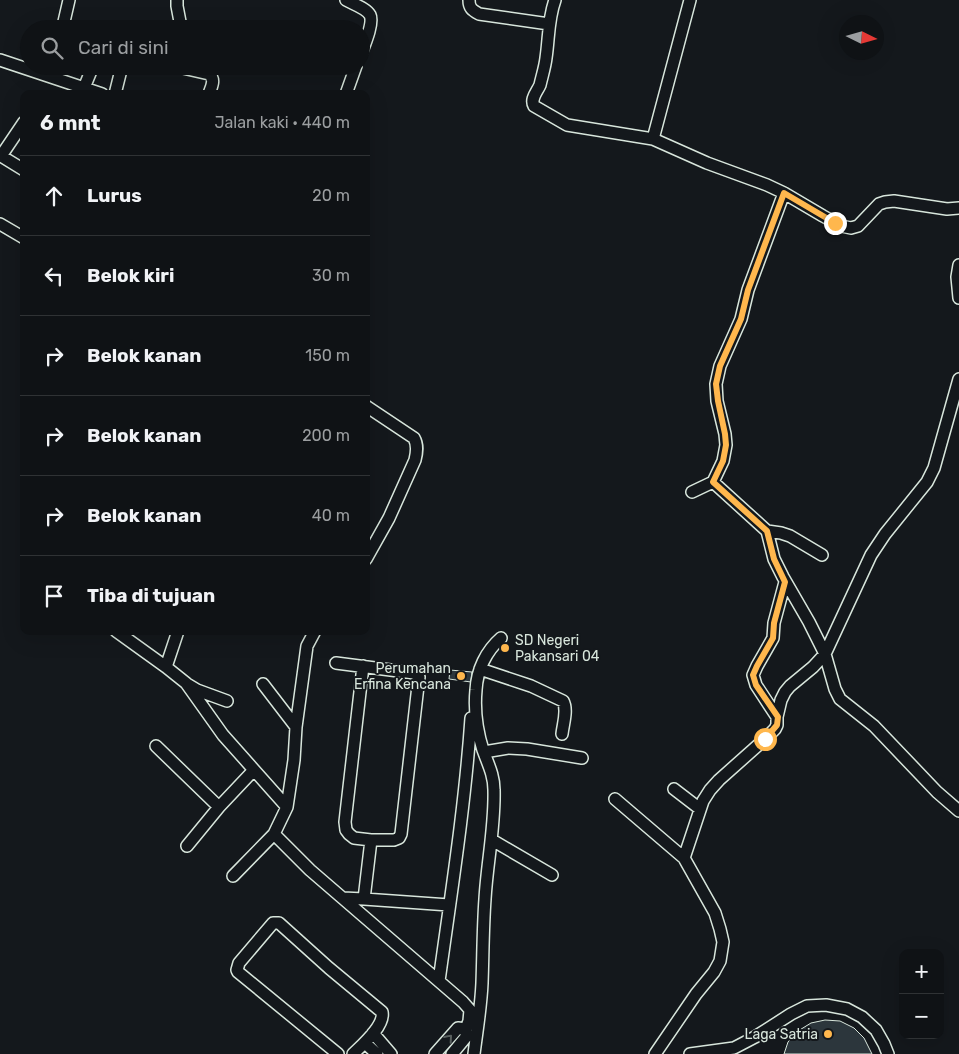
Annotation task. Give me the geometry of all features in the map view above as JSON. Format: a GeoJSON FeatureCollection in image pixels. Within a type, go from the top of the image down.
{"type":"FeatureCollection","features":[{"type":"Feature","properties":{"kind":"street"},"geometry":{"type":"LineString","coordinates":[[64,20],[69,0]]}},
{"type":"Feature","properties":{"kind":"street"},"geometry":{"type":"LineString","coordinates":[[177,0],[180,20]]}},
{"type":"Feature","properties":{"kind":"street"},"geometry":{"type":"LineString","coordinates":[[346,0],[370,14],[370,27]]}},
{"type":"Feature","properties":{"kind":"street"},"geometry":{"type":"LineString","coordinates":[[469,0],[469,6],[479,14],[549,24]]}},
{"type":"Feature","properties":{"kind":"street"},"geometry":{"type":"LineString","coordinates":[[555,0],[549,24],[546,60],[539,87],[532,103],[534,106],[567,124],[653,139],[707,163],[784,193],[847,228],[858,226],[879,204],[884,202],[894,201],[947,209],[959,208]]}},
{"type":"Feature","properties":{"kind":"street"},"geometry":{"type":"LineString","coordinates":[[653,139],[690,0]]}},
{"type":"Feature","properties":{"kind":"street"},"geometry":{"type":"LineString","coordinates":[[0,60],[20,67]]}},
{"type":"Feature","properties":{"kind":"street"},"geometry":{"type":"LineString","coordinates":[[45,75],[90,90]]}},
{"type":"Feature","properties":{"kind":"street"},"geometry":{"type":"LineString","coordinates":[[84,88],[89,75]]}},
{"type":"Feature","properties":{"kind":"street"},"geometry":{"type":"LineString","coordinates":[[116,90],[120,75]]}},
{"type":"Feature","properties":{"kind":"street"},"geometry":{"type":"LineString","coordinates":[[210,75],[213,80],[210,90]]}},
{"type":"Feature","properties":{"kind":"street"},"geometry":{"type":"LineString","coordinates":[[347,90],[353,75]]}},
{"type":"Feature","properties":{"kind":"street"},"geometry":{"type":"LineString","coordinates":[[20,128],[0,156],[20,168]]}},
{"type":"Feature","properties":{"kind":"street"},"geometry":{"type":"LineString","coordinates":[[692,492],[713,482],[723,461],[726,445],[725,434],[716,384],[720,366],[741,319],[748,290],[784,193]]}},
{"type":"Feature","properties":{"kind":"street"},"geometry":{"type":"LineString","coordinates":[[0,224],[20,236]]}},
{"type":"Feature","properties":{"kind":"street"},"geometry":{"type":"LineString","coordinates":[[959,265],[957,277],[959,298]]}},
{"type":"Feature","properties":{"kind":"street"},"geometry":{"type":"LineString","coordinates":[[684,858],[703,801],[710,790],[775,729],[781,700],[785,692],[826,654],[871,555],[884,534],[927,482],[934,468],[959,378]]}},
{"type":"Feature","properties":{"kind":"street"},"geometry":{"type":"LineString","coordinates":[[370,409],[414,438],[417,442],[417,451],[412,466],[389,518],[370,552]]}},
{"type":"Feature","properties":{"kind":"street"},"geometry":{"type":"LineString","coordinates":[[713,482],[767,531],[774,559],[785,582],[826,654],[835,689],[840,699],[874,726],[937,792],[959,811]]}},
{"type":"Feature","properties":{"kind":"street"},"geometry":{"type":"LineString","coordinates":[[767,531],[790,536],[822,555]]}},
{"type":"Feature","properties":{"kind":"street"},"geometry":{"type":"LineString","coordinates":[[778,717],[756,685],[753,675],[773,638],[774,623],[785,582]]}},
{"type":"Feature","properties":{"kind":"street"},"geometry":{"type":"LineString","coordinates":[[122,635],[197,690],[228,701]]}},
{"type":"Feature","properties":{"kind":"street"},"geometry":{"type":"LineString","coordinates":[[166,667],[177,635]]}},
{"type":"Feature","properties":{"kind":"street"},"geometry":{"type":"LineString","coordinates":[[232,876],[274,834],[286,807],[294,760],[296,726],[306,646],[313,635]]}},
{"type":"Feature","properties":{"kind":"street"},"geometry":{"type":"LineString","coordinates":[[439,981],[457,856],[477,669],[491,646],[501,638]]}},
{"type":"Feature","properties":{"kind":"street"},"geometry":{"type":"LineString","coordinates":[[336,663],[362,666],[414,673],[419,677],[401,834],[399,838],[394,840],[354,838],[346,830],[345,822],[362,666]]}},
{"type":"Feature","properties":{"kind":"street"},"geometry":{"type":"LineString","coordinates":[[477,669],[531,686],[563,701],[565,710],[562,734]]}},
{"type":"Feature","properties":{"kind":"street"},"geometry":{"type":"LineString","coordinates":[[474,1054],[482,984],[485,898],[492,840],[494,790],[492,772],[478,730],[476,709],[477,669]]}},
{"type":"Feature","properties":{"kind":"street"},"geometry":{"type":"LineString","coordinates":[[186,683],[223,734],[286,807]]}},
{"type":"Feature","properties":{"kind":"street"},"geometry":{"type":"LineString","coordinates":[[263,684],[296,726]]}},
{"type":"Feature","properties":{"kind":"street"},"geometry":{"type":"LineString","coordinates":[[156,746],[219,807]]}},
{"type":"Feature","properties":{"kind":"street"},"geometry":{"type":"LineString","coordinates":[[484,752],[508,748],[527,748],[582,758]]}},
{"type":"Feature","properties":{"kind":"street"},"geometry":{"type":"LineString","coordinates":[[187,846],[219,807],[253,771]]}},
{"type":"Feature","properties":{"kind":"street"},"geometry":{"type":"LineString","coordinates":[[674,789],[700,809]]}},
{"type":"Feature","properties":{"kind":"street"},"geometry":{"type":"LineString","coordinates":[[615,798],[684,858],[715,913],[723,942],[720,961],[714,972],[696,994],[656,1054]]}},
{"type":"Feature","properties":{"kind":"street"},"geometry":{"type":"LineString","coordinates":[[274,834],[310,870],[470,1010],[466,1037],[452,1054]]}},
{"type":"Feature","properties":{"kind":"street"},"geometry":{"type":"LineString","coordinates":[[364,899],[371,840]]}},
{"type":"Feature","properties":{"kind":"street"},"geometry":{"type":"LineString","coordinates":[[492,840],[552,875]]}},
{"type":"Feature","properties":{"kind":"street"},"geometry":{"type":"LineString","coordinates":[[343,898],[449,905]]}},
{"type":"Feature","properties":{"kind":"street"},"geometry":{"type":"LineString","coordinates":[[338,1054],[237,970],[239,963],[275,922],[279,923],[382,1012],[381,1022],[365,1043],[353,1054]]}},
{"type":"Feature","properties":{"kind":"street"},"geometry":{"type":"LineString","coordinates":[[690,1054],[736,1051],[790,1014],[807,1006],[826,1005],[847,1009],[862,1017],[876,1030],[888,1054]]}},
{"type":"Feature","properties":{"kind":"street"},"geometry":{"type":"LineString","coordinates":[[435,1054],[458,1028],[466,1029]]}},
{"type":"Feature","properties":{"kind":"street"},"geometry":{"type":"LineString","coordinates":[[373,1033],[392,1054]]}},
{"type":"Feature","properties":{"kind":"street"},"geometry":{"type":"LineString","coordinates":[[365,1043],[377,1054]]}},
{"type":"Feature","properties":{"kind":"building","name":"Perumahan Erfina Kencana"},"geometry":{"type":"Polygon","coordinates":[[[450,670],[472,672],[471,682],[449,679],[450,670]]]}},
{"type":"Feature","properties":{"kind":"building","name":"Laga Satria"},"geometry":{"type":"Polygon","coordinates":[[[825,1020],[840,1021],[854,1028],[864,1038],[872,1054],[784,1054],[788,1042],[798,1031],[811,1023],[825,1020]]]}},
{"type":"Feature","properties":{"kind":"place","name":"SD Negeri Pakansari 04"},"geometry":{"type":"Point","coordinates":[505,648]}},
{"type":"Feature","properties":{"kind":"place","name":"Perumahan Erfina Kencana"},"geometry":{"type":"Point","coordinates":[461,676]}},
{"type":"Feature","properties":{"kind":"place","name":"Laga Satria"},"geometry":{"type":"Point","coordinates":[828,1034]}},
{"type":"Feature","properties":{"kind":"route"},"geometry":{"type":"LineString","coordinates":[[765,739],[775,729],[778,717],[756,685],[753,675],[773,638],[774,623],[785,582],[770,548],[767,531],[713,482],[723,461],[726,445],[716,384],[720,366],[741,319],[748,290],[784,193],[835,223]]}}]}
